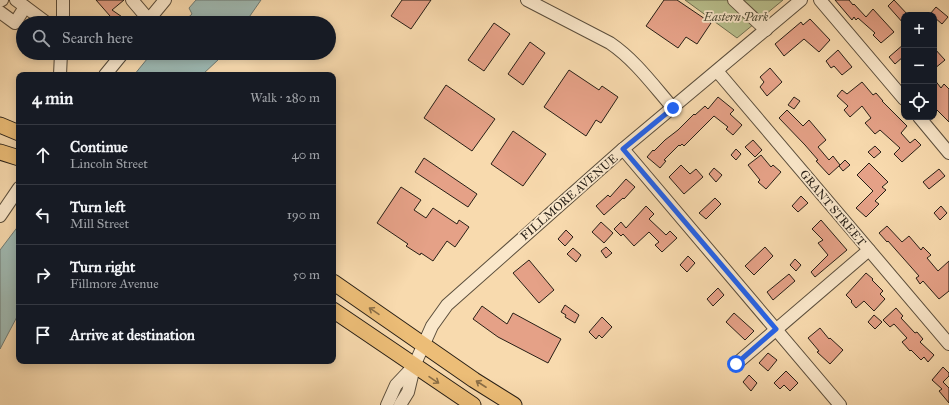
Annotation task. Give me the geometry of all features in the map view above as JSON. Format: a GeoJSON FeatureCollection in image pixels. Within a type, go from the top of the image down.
{"type":"FeatureCollection","features":[{"type":"Feature","properties":{"kind":"main road"},"geometry":{"type":"LineString","coordinates":[[0,125],[16,132]]}},
{"type":"Feature","properties":{"kind":"main road"},"geometry":{"type":"LineString","coordinates":[[336,284],[514,405]]}},
{"type":"Feature","properties":{"kind":"main road"},"geometry":{"type":"LineString","coordinates":[[336,312],[473,405]]}},
{"type":"Feature","properties":{"kind":"street"},"geometry":{"type":"LineString","coordinates":[[63,0],[63,16]]}},
{"type":"Feature","properties":{"kind":"street"},"geometry":{"type":"LineString","coordinates":[[132,0],[144,16]]}},
{"type":"Feature","properties":{"kind":"street"},"geometry":{"type":"LineString","coordinates":[[153,16],[165,0]]}},
{"type":"Feature","properties":{"kind":"street"},"geometry":{"type":"LineString","coordinates":[[527,0],[610,42],[632,60],[673,108]]}},
{"type":"Feature","properties":{"kind":"street"},"geometry":{"type":"LineString","coordinates":[[734,0],[766,30]]}},
{"type":"Feature","properties":{"kind":"street","name":"FILLMORE AVENUE"},"geometry":{"type":"LineString","coordinates":[[387,405],[396,385],[414,366],[432,326],[447,305],[623,149],[801,0]]}},
{"type":"Feature","properties":{"kind":"street"},"geometry":{"type":"LineString","coordinates":[[820,0],[901,95]]}},
{"type":"Feature","properties":{"kind":"street"},"geometry":{"type":"LineString","coordinates":[[17,16],[20,4],[37,16]]}},
{"type":"Feature","properties":{"kind":"street"},"geometry":{"type":"LineString","coordinates":[[0,12],[15,23],[16,19]]}},
{"type":"Feature","properties":{"kind":"street"},"geometry":{"type":"LineString","coordinates":[[60,72],[61,60]]}},
{"type":"Feature","properties":{"kind":"street"},"geometry":{"type":"LineString","coordinates":[[107,72],[117,60]]}},
{"type":"Feature","properties":{"kind":"street","name":"GRANT STREET"},"geometry":{"type":"LineString","coordinates":[[717,71],[949,344]]}},
{"type":"Feature","properties":{"kind":"street"},"geometry":{"type":"LineString","coordinates":[[922,120],[949,153]]}},
{"type":"Feature","properties":{"kind":"street"},"geometry":{"type":"LineString","coordinates":[[623,149],[840,405]]}},
{"type":"Feature","properties":{"kind":"street"},"geometry":{"type":"LineString","coordinates":[[0,216],[16,192]]}},
{"type":"Feature","properties":{"kind":"street"},"geometry":{"type":"LineString","coordinates":[[736,364],[869,250]]}},
{"type":"Feature","properties":{"kind":"street"},"geometry":{"type":"LineString","coordinates":[[400,405],[408,392],[414,366]]}},
{"type":"Feature","properties":{"kind":"green space","name":"Eastern Park"},"geometry":{"type":"Polygon","coordinates":[[[685,0],[783,0],[737,38],[685,0]]]}},
{"type":"Feature","properties":{"kind":"water"},"geometry":{"type":"Polygon","coordinates":[[[196,0],[261,0],[250,16],[190,16],[192,14],[189,8],[196,0]]]}},
{"type":"Feature","properties":{"kind":"water"},"geometry":{"type":"Polygon","coordinates":[[[146,60],[218,60],[205,72],[136,72],[146,60]]]}},
{"type":"Feature","properties":{"kind":"water"},"geometry":{"type":"Polygon","coordinates":[[[16,229],[16,319],[0,349],[0,250],[16,229]]]}},
{"type":"Feature","properties":{"kind":"building"},"geometry":{"type":"Polygon","coordinates":[[[96,0],[124,0],[112,10],[121,16],[110,16],[96,0]]]}},
{"type":"Feature","properties":{"kind":"building"},"geometry":{"type":"Polygon","coordinates":[[[402,0],[431,0],[411,29],[391,16],[402,0]]]}},
{"type":"Feature","properties":{"kind":"building"},"geometry":{"type":"Polygon","coordinates":[[[664,0],[677,0],[711,23],[697,44],[686,37],[678,48],[646,26],[664,0]]]}},
{"type":"Feature","properties":{"kind":"building"},"geometry":{"type":"Polygon","coordinates":[[[835,0],[849,0],[866,17],[873,9],[894,32],[881,43],[873,35],[875,33],[858,18],[856,20],[854,17],[852,20],[835,0]]]}},
{"type":"Feature","properties":{"kind":"building"},"geometry":{"type":"Polygon","coordinates":[[[894,0],[905,12],[901,12],[901,21],[888,6],[894,0]]]}},
{"type":"Feature","properties":{"kind":"building"},"geometry":{"type":"Polygon","coordinates":[[[936,7],[948,17],[942,24],[937,20],[937,12],[932,12],[936,7]]]}},
{"type":"Feature","properties":{"kind":"building"},"geometry":{"type":"Polygon","coordinates":[[[810,19],[830,40],[819,52],[804,39],[784,56],[775,44],[801,22],[803,25],[810,19]]]}},
{"type":"Feature","properties":{"kind":"building"},"geometry":{"type":"Polygon","coordinates":[[[494,23],[510,34],[484,71],[468,60],[494,23]]]}},
{"type":"Feature","properties":{"kind":"building"},"geometry":{"type":"Polygon","coordinates":[[[530,42],[545,53],[523,85],[508,74],[530,42]]]}},
{"type":"Feature","properties":{"kind":"building"},"geometry":{"type":"Polygon","coordinates":[[[901,47],[901,59],[895,64],[889,57],[901,47]]]}},
{"type":"Feature","properties":{"kind":"building"},"geometry":{"type":"Polygon","coordinates":[[[838,50],[852,67],[842,75],[834,66],[831,68],[826,61],[838,50]]]}},
{"type":"Feature","properties":{"kind":"building"},"geometry":{"type":"Polygon","coordinates":[[[937,51],[945,60],[937,67],[937,51]]]}},
{"type":"Feature","properties":{"kind":"building"},"geometry":{"type":"Polygon","coordinates":[[[770,68],[782,82],[767,96],[760,87],[764,82],[760,77],[770,68]]]}},
{"type":"Feature","properties":{"kind":"building"},"geometry":{"type":"Polygon","coordinates":[[[569,70],[599,90],[602,86],[618,97],[601,123],[596,120],[586,136],[544,107],[569,70]]]}},
{"type":"Feature","properties":{"kind":"building"},"geometry":{"type":"Polygon","coordinates":[[[862,82],[873,95],[876,93],[907,126],[901,133],[910,143],[915,139],[921,145],[902,162],[894,154],[900,148],[880,130],[875,134],[865,123],[871,118],[862,106],[850,117],[844,110],[848,106],[837,96],[842,90],[847,94],[862,82]]]}},
{"type":"Feature","properties":{"kind":"building"},"geometry":{"type":"Polygon","coordinates":[[[937,83],[941,88],[944,84],[949,89],[949,122],[937,110],[937,83]]]}},
{"type":"Feature","properties":{"kind":"building"},"geometry":{"type":"Polygon","coordinates":[[[446,85],[495,119],[472,151],[424,118],[446,85]]]}},
{"type":"Feature","properties":{"kind":"building"},"geometry":{"type":"Polygon","coordinates":[[[718,97],[734,110],[730,114],[742,125],[733,135],[726,129],[728,127],[714,116],[684,146],[682,144],[680,146],[679,145],[664,160],[666,161],[660,168],[647,157],[694,114],[695,115],[705,106],[708,109],[718,97]]]}},
{"type":"Feature","properties":{"kind":"building"},"geometry":{"type":"Polygon","coordinates":[[[794,97],[800,101],[794,109],[788,105],[794,97]]]}},
{"type":"Feature","properties":{"kind":"building"},"geometry":{"type":"Polygon","coordinates":[[[787,110],[803,126],[809,120],[826,140],[818,147],[829,160],[833,156],[840,165],[829,175],[816,161],[818,160],[805,145],[779,118],[787,110]]]}},
{"type":"Feature","properties":{"kind":"building"},"geometry":{"type":"Polygon","coordinates":[[[513,131],[546,154],[523,186],[491,164],[513,131]]]}},
{"type":"Feature","properties":{"kind":"building"},"geometry":{"type":"Polygon","coordinates":[[[753,140],[762,150],[755,157],[745,147],[753,140]]]}},
{"type":"Feature","properties":{"kind":"building"},"geometry":{"type":"Polygon","coordinates":[[[875,146],[881,152],[874,158],[868,152],[875,146]]]}},
{"type":"Feature","properties":{"kind":"building"},"geometry":{"type":"Polygon","coordinates":[[[736,149],[741,154],[736,160],[731,155],[736,149]]]}},
{"type":"Feature","properties":{"kind":"building"},"geometry":{"type":"Polygon","coordinates":[[[761,155],[771,167],[773,165],[781,172],[766,189],[758,182],[760,180],[748,165],[761,155]]]}},
{"type":"Feature","properties":{"kind":"building"},"geometry":{"type":"Polygon","coordinates":[[[424,158],[477,194],[468,207],[415,172],[424,158]]]}},
{"type":"Feature","properties":{"kind":"building"},"geometry":{"type":"Polygon","coordinates":[[[845,160],[850,165],[843,171],[839,166],[845,160]]]}},
{"type":"Feature","properties":{"kind":"building"},"geometry":{"type":"Polygon","coordinates":[[[869,163],[888,182],[882,187],[886,190],[875,201],[879,204],[866,217],[856,208],[873,191],[857,175],[869,163]]]}},
{"type":"Feature","properties":{"kind":"building"},"geometry":{"type":"Polygon","coordinates":[[[681,165],[690,174],[696,169],[703,177],[684,194],[669,177],[681,165]]]}},
{"type":"Feature","properties":{"kind":"building"},"geometry":{"type":"Polygon","coordinates":[[[714,168],[722,175],[716,182],[709,174],[714,168]]]}},
{"type":"Feature","properties":{"kind":"building"},"geometry":{"type":"Polygon","coordinates":[[[939,169],[945,176],[929,189],[923,182],[939,169]]]}},
{"type":"Feature","properties":{"kind":"building"},"geometry":{"type":"Polygon","coordinates":[[[626,179],[635,187],[624,199],[623,198],[604,215],[596,206],[608,195],[610,197],[626,179]]]}},
{"type":"Feature","properties":{"kind":"building"},"geometry":{"type":"Polygon","coordinates":[[[401,187],[421,200],[414,210],[426,218],[433,208],[457,224],[459,220],[469,227],[455,247],[447,241],[433,261],[406,246],[408,244],[377,223],[401,187]]]}},
{"type":"Feature","properties":{"kind":"building"},"geometry":{"type":"Polygon","coordinates":[[[801,196],[808,203],[798,212],[792,206],[801,196]]]}},
{"type":"Feature","properties":{"kind":"building"},"geometry":{"type":"Polygon","coordinates":[[[715,198],[721,204],[706,219],[699,213],[715,198]]]}},
{"type":"Feature","properties":{"kind":"building"},"geometry":{"type":"Polygon","coordinates":[[[646,206],[654,214],[649,219],[666,235],[670,231],[677,238],[662,252],[655,245],[659,242],[649,232],[634,246],[623,234],[621,236],[614,229],[621,222],[626,228],[646,206]]]}},
{"type":"Feature","properties":{"kind":"building"},"geometry":{"type":"Polygon","coordinates":[[[941,206],[947,213],[940,220],[934,213],[941,206]]]}},
{"type":"Feature","properties":{"kind":"building"},"geometry":{"type":"Polygon","coordinates":[[[821,220],[847,250],[815,277],[811,272],[828,255],[818,243],[823,240],[812,229],[821,220]]]}},
{"type":"Feature","properties":{"kind":"building"},"geometry":{"type":"Polygon","coordinates":[[[601,222],[613,233],[604,243],[592,232],[601,222]]]}},
{"type":"Feature","properties":{"kind":"building"},"geometry":{"type":"Polygon","coordinates":[[[887,226],[902,242],[909,236],[921,250],[923,247],[931,255],[927,258],[938,271],[949,261],[949,291],[939,299],[923,281],[920,284],[916,278],[919,276],[879,233],[887,226]]]}},
{"type":"Feature","properties":{"kind":"building"},"geometry":{"type":"Polygon","coordinates":[[[566,230],[573,237],[565,246],[558,239],[566,230]]]}},
{"type":"Feature","properties":{"kind":"building"},"geometry":{"type":"Polygon","coordinates":[[[606,247],[612,253],[606,258],[601,251],[606,247]]]}},
{"type":"Feature","properties":{"kind":"building"},"geometry":{"type":"Polygon","coordinates":[[[765,247],[773,256],[754,275],[745,266],[765,247]]]}},
{"type":"Feature","properties":{"kind":"building"},"geometry":{"type":"Polygon","coordinates":[[[573,248],[581,255],[576,262],[567,254],[573,248]]]}},
{"type":"Feature","properties":{"kind":"building"},"geometry":{"type":"Polygon","coordinates":[[[688,256],[695,263],[687,272],[680,265],[688,256]]]}},
{"type":"Feature","properties":{"kind":"building"},"geometry":{"type":"Polygon","coordinates":[[[795,259],[801,265],[796,271],[790,265],[795,259]]]}},
{"type":"Feature","properties":{"kind":"building"},"geometry":{"type":"Polygon","coordinates":[[[529,260],[554,290],[539,303],[513,273],[529,260]]]}},
{"type":"Feature","properties":{"kind":"building"},"geometry":{"type":"Polygon","coordinates":[[[866,273],[883,291],[880,294],[885,299],[874,311],[864,301],[856,308],[846,295],[866,273]]]}},
{"type":"Feature","properties":{"kind":"building"},"geometry":{"type":"Polygon","coordinates":[[[789,274],[795,281],[773,300],[767,292],[789,274]]]}},
{"type":"Feature","properties":{"kind":"building"},"geometry":{"type":"Polygon","coordinates":[[[718,288],[724,295],[713,306],[707,299],[718,288]]]}},
{"type":"Feature","properties":{"kind":"building"},"geometry":{"type":"Polygon","coordinates":[[[565,305],[579,315],[575,323],[565,317],[566,315],[561,312],[565,305]]]}},
{"type":"Feature","properties":{"kind":"building"},"geometry":{"type":"Polygon","coordinates":[[[482,306],[507,324],[513,313],[561,339],[548,363],[498,337],[473,319],[482,306]]]}},
{"type":"Feature","properties":{"kind":"building"},"geometry":{"type":"Polygon","coordinates":[[[896,308],[903,316],[901,318],[923,339],[920,342],[934,355],[928,362],[924,357],[921,360],[911,350],[910,351],[902,342],[907,338],[894,324],[890,327],[883,320],[896,308]]]}},
{"type":"Feature","properties":{"kind":"building"},"geometry":{"type":"Polygon","coordinates":[[[734,313],[754,331],[745,340],[726,322],[734,313]]]}},
{"type":"Feature","properties":{"kind":"building"},"geometry":{"type":"Polygon","coordinates":[[[874,315],[882,322],[875,329],[868,322],[874,315]]]}},
{"type":"Feature","properties":{"kind":"building"},"geometry":{"type":"Polygon","coordinates":[[[602,317],[612,327],[602,338],[599,335],[596,339],[589,332],[602,317]]]}},
{"type":"Feature","properties":{"kind":"building"},"geometry":{"type":"Polygon","coordinates":[[[820,328],[829,339],[830,338],[843,350],[830,364],[817,352],[819,351],[808,338],[820,328]]]}},
{"type":"Feature","properties":{"kind":"building"},"geometry":{"type":"Polygon","coordinates":[[[768,353],[777,360],[768,371],[759,363],[768,353]]]}},
{"type":"Feature","properties":{"kind":"building"},"geometry":{"type":"Polygon","coordinates":[[[943,367],[949,373],[949,376],[943,382],[949,388],[949,403],[939,391],[942,389],[932,380],[943,367]]]}},
{"type":"Feature","properties":{"kind":"building"},"geometry":{"type":"Polygon","coordinates":[[[786,371],[798,383],[790,391],[784,385],[780,389],[774,383],[786,371]]]}},
{"type":"Feature","properties":{"kind":"building"},"geometry":{"type":"Polygon","coordinates":[[[749,375],[757,383],[751,391],[743,382],[749,375]]]}},
{"type":"Feature","properties":{"kind":"route"},"geometry":{"type":"LineString","coordinates":[[673,108],[623,149],[776,329],[736,364]]}}]}
